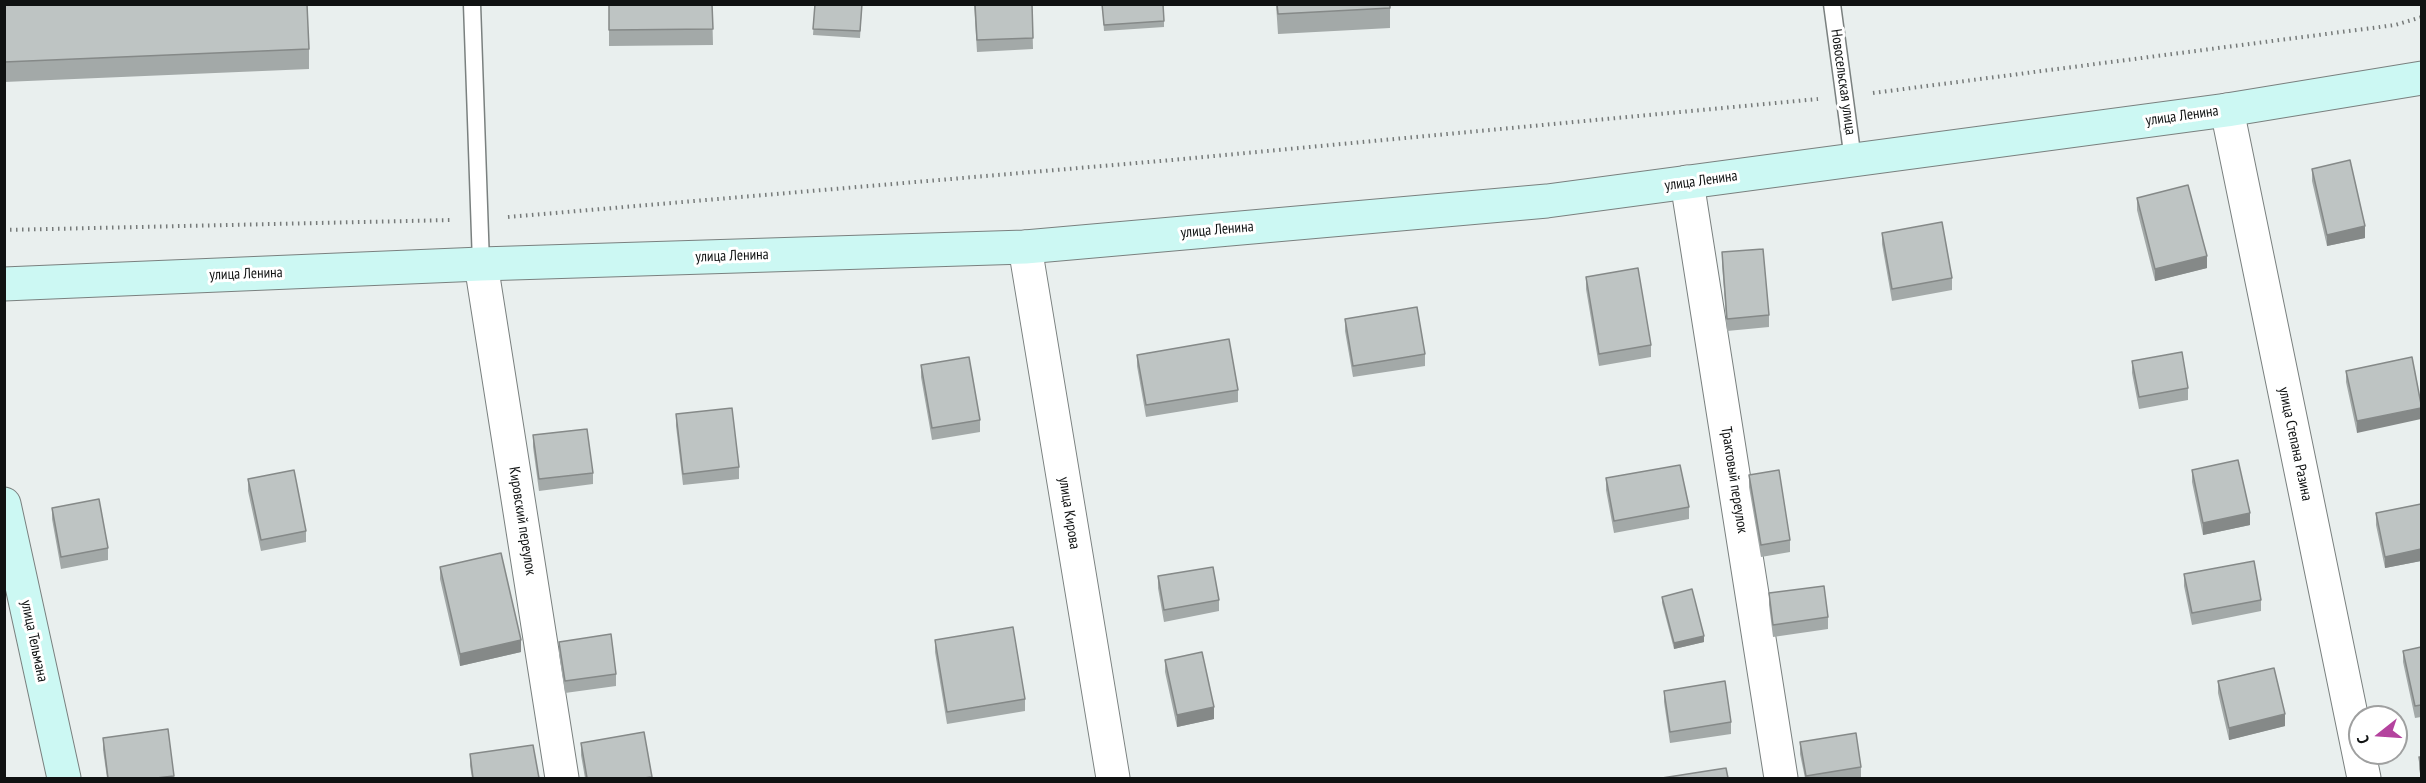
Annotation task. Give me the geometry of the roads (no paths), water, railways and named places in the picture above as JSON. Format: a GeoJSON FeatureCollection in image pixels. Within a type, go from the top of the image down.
{"type":"FeatureCollection","features":[{"type":"Feature","properties":{"kind":"main road","name":"улица Ленина"},"geometry":{"type":"LineString","coordinates":[[4,284],[481,264],[1024,247],[1547,201],[2227,110],[2421,78]]}},
{"type":"Feature","properties":{"kind":"main road","name":"улица Тельмана"},"geometry":{"type":"LineString","coordinates":[[4,504],[64,778]]}},
{"type":"Feature","properties":{"kind":"street","name":"улица Степана Разина"},"geometry":{"type":"LineString","coordinates":[[2227,110],[2364,778]]}},
{"type":"Feature","properties":{"kind":"street","name":"Трактовый переулок"},"geometry":{"type":"LineString","coordinates":[[1687,182],[1781,778]]}},
{"type":"Feature","properties":{"kind":"street","name":"улица Кирова"},"geometry":{"type":"LineString","coordinates":[[1024,247],[1113,778]]}},
{"type":"Feature","properties":{"kind":"street","name":"Кировский переулок"},"geometry":{"type":"LineString","coordinates":[[481,264],[562,778]]}},
{"type":"Feature","properties":{"kind":"lane"},"geometry":{"type":"LineString","coordinates":[[472,4],[481,264]]}},
{"type":"Feature","properties":{"kind":"lane","name":"Новосельская улица"},"geometry":{"type":"LineString","coordinates":[[1832,4],[1853,160]]}}]}
